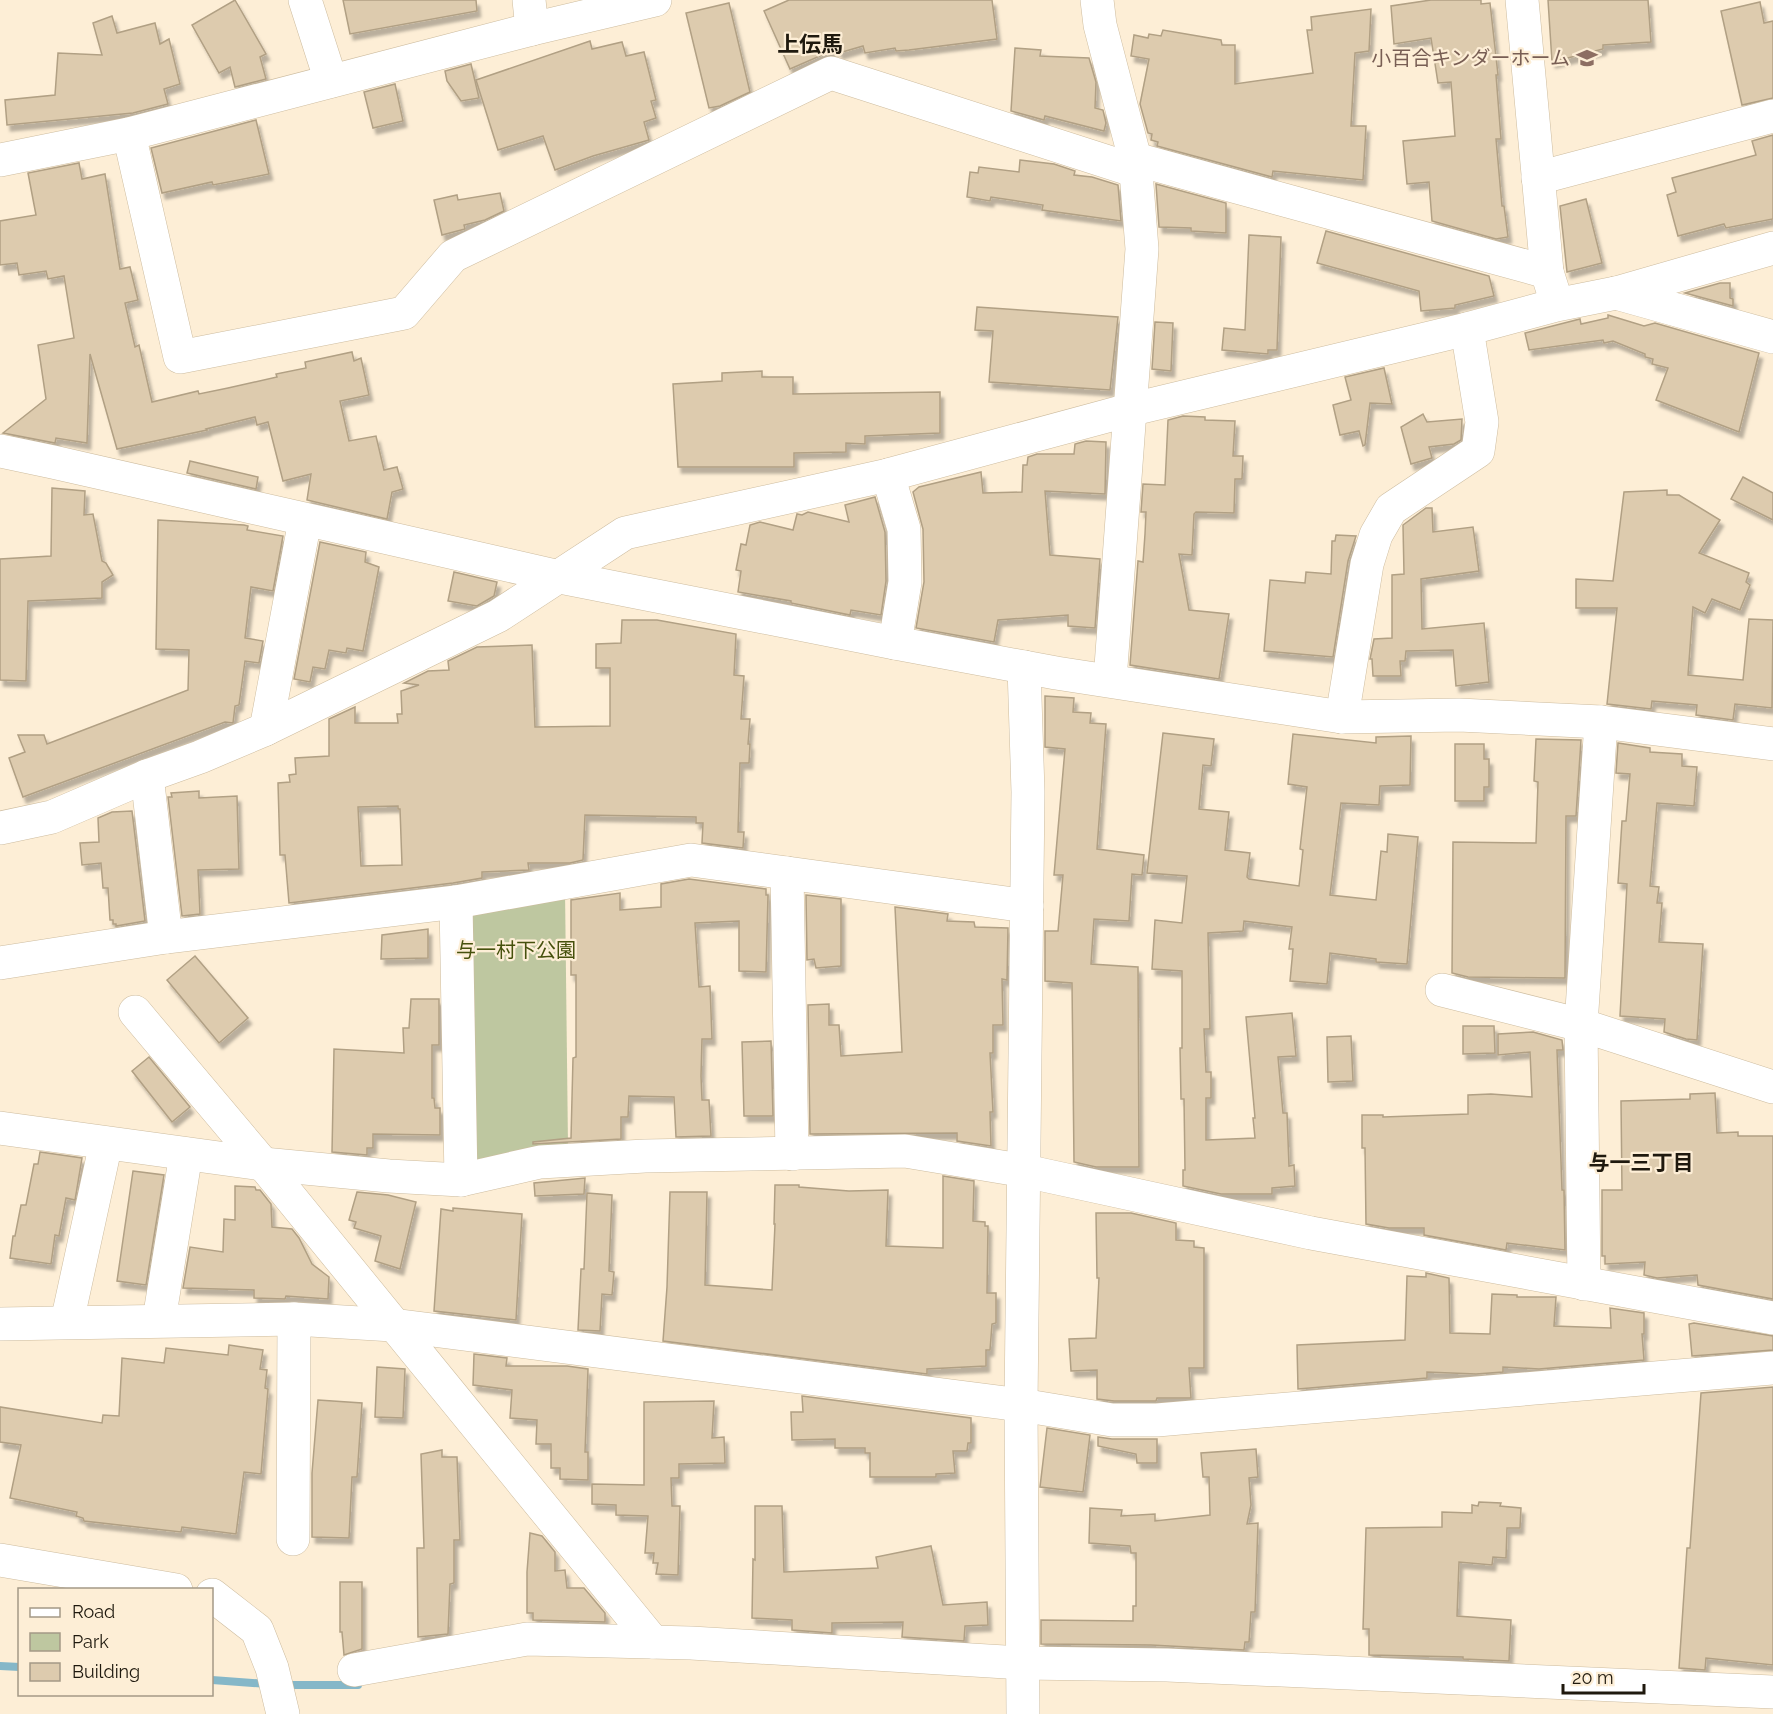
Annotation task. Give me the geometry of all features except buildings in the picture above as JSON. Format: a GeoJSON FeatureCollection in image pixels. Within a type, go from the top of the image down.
{"type":"FeatureCollection","features":[{"type":"Feature","properties":{"kind":"street"},"geometry":{"type":"LineString","coordinates":[[305,0],[331,81]]}},
{"type":"Feature","properties":{"kind":"street"},"geometry":{"type":"LineString","coordinates":[[0,160],[129,134],[331,81],[530,15],[655,0]]}},
{"type":"Feature","properties":{"kind":"street"},"geometry":{"type":"LineString","coordinates":[[1097,0],[1100,25],[1136,165],[1142,249],[1110,680]]}},
{"type":"Feature","properties":{"kind":"street"},"geometry":{"type":"LineString","coordinates":[[1522,0],[1547,272],[1557,305]]}},
{"type":"Feature","properties":{"kind":"street"},"geometry":{"type":"LineString","coordinates":[[129,134],[180,357],[404,313],[453,255],[831,73],[1136,165],[1547,272]]}},
{"type":"Feature","properties":{"kind":"street"},"geometry":{"type":"LineString","coordinates":[[1538,178],[1773,116]]}},
{"type":"Feature","properties":{"kind":"street"},"geometry":{"type":"LineString","coordinates":[[0,828],[52,818],[147,776],[266,729],[498,616],[625,533],[888,475],[1129,410],[1467,329],[1557,305],[1616,293],[1773,248]]}},
{"type":"Feature","properties":{"kind":"street"},"geometry":{"type":"LineString","coordinates":[[1616,293],[1773,337]]}},
{"type":"Feature","properties":{"kind":"street"},"geometry":{"type":"LineString","coordinates":[[1342,717],[1367,564],[1376,535],[1391,509],[1478,451],[1482,422],[1467,329]]}},
{"type":"Feature","properties":{"kind":"street"},"geometry":{"type":"LineString","coordinates":[[0,452],[65,464],[560,576],[1024,668],[1342,717],[1460,716],[1601,722],[1773,744]]}},
{"type":"Feature","properties":{"kind":"street"},"geometry":{"type":"LineString","coordinates":[[888,475],[904,529],[905,582],[895,643]]}},
{"type":"Feature","properties":{"kind":"street"},"geometry":{"type":"LineString","coordinates":[[266,729],[305,520]]}},
{"type":"Feature","properties":{"kind":"street"},"geometry":{"type":"LineString","coordinates":[[1023,1714],[1021,1405],[1028,792],[1024,668]]}},
{"type":"Feature","properties":{"kind":"street"},"geometry":{"type":"LineString","coordinates":[[1584,1284],[1581,1025],[1601,722]]}},
{"type":"Feature","properties":{"kind":"street"},"geometry":{"type":"LineString","coordinates":[[147,776],[166,937]]}},
{"type":"Feature","properties":{"kind":"street"},"geometry":{"type":"LineString","coordinates":[[0,963],[166,937],[456,902],[691,860],[1027,906]]}},
{"type":"Feature","properties":{"kind":"street"},"geometry":{"type":"LineString","coordinates":[[787,873],[792,1154]]}},
{"type":"Feature","properties":{"kind":"street"},"geometry":{"type":"LineString","coordinates":[[456,902],[461,1180]]}},
{"type":"Feature","properties":{"kind":"street"},"geometry":{"type":"LineString","coordinates":[[1442,990],[1581,1025],[1773,1087]]}},
{"type":"Feature","properties":{"kind":"street"},"geometry":{"type":"LineString","coordinates":[[135,1012],[263,1164],[653,1642]]}},
{"type":"Feature","properties":{"kind":"street"},"geometry":{"type":"LineString","coordinates":[[0,1128],[263,1164],[389,1176],[461,1180],[540,1161],[645,1156],[905,1151],[1025,1171],[1311,1233],[1773,1318]]}},
{"type":"Feature","properties":{"kind":"street"},"geometry":{"type":"LineString","coordinates":[[67,1322],[106,1143]]}},
{"type":"Feature","properties":{"kind":"street"},"geometry":{"type":"LineString","coordinates":[[159,1320],[186,1154]]}},
{"type":"Feature","properties":{"kind":"street"},"geometry":{"type":"LineString","coordinates":[[0,1324],[294,1319],[393,1325],[1021,1405],[1112,1420],[1157,1420],[1773,1368]]}},
{"type":"Feature","properties":{"kind":"street"},"geometry":{"type":"LineString","coordinates":[[292,1539],[294,1319]]}},
{"type":"Feature","properties":{"kind":"street"},"geometry":{"type":"LineString","coordinates":[[0,1560],[164,1588]]}},
{"type":"Feature","properties":{"kind":"street"},"geometry":{"type":"LineString","coordinates":[[213,1596],[257,1630],[272,1668],[283,1714]]}},
{"type":"Feature","properties":{"kind":"street"},"geometry":{"type":"LineString","coordinates":[[354,1670],[527,1639],[653,1642],[1023,1664],[1177,1665],[1716,1702],[1773,1692]]}},
{"type":"Feature","properties":{"kind":"green space","name":"与一村下公園"},"geometry":{"type":"Polygon","coordinates":[[[565,890],[568,1146],[472,1160],[466,909],[565,890]]]}},
{"type":"Feature","properties":{"kind":"waterway"},"geometry":{"type":"LineString","coordinates":[[0,1666],[18,1667]]}},
{"type":"Feature","properties":{"kind":"waterway"},"geometry":{"type":"LineString","coordinates":[[213,1680],[268,1684]]}},
{"type":"Feature","properties":{"kind":"waterway"},"geometry":{"type":"LineString","coordinates":[[284,1685],[358,1685]]}},
{"type":"Feature","properties":{"kind":"place","name":"小百合キンダーホーム"},"geometry":{"type":"Point","coordinates":[1587,58]}},
{"type":"Feature","properties":{"kind":"district","name":"上伝馬"},"geometry":{"type":"Point","coordinates":[810,44]}},
{"type":"Feature","properties":{"kind":"district","name":"与一三丁目"},"geometry":{"type":"Point","coordinates":[1641,1162]}}]}
